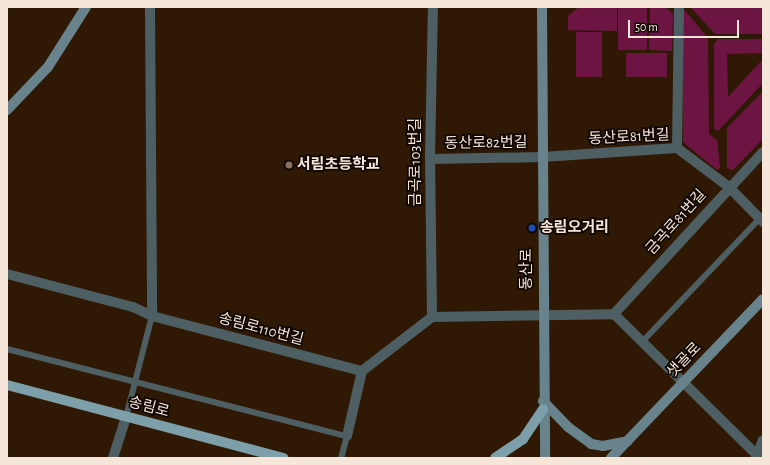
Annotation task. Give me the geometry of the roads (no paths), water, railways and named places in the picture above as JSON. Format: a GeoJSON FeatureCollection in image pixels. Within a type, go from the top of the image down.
{"type":"FeatureCollection","features":[{"type":"Feature","properties":{"kind":"main road","name":"송림로"},"geometry":{"type":"LineString","coordinates":[[7,386],[284,458]]}},
{"type":"Feature","properties":{"kind":"main road"},"geometry":{"type":"LineString","coordinates":[[495,458],[523,439],[543,405]]}},
{"type":"Feature","properties":{"kind":"street"},"geometry":{"type":"LineString","coordinates":[[7,110],[48,67],[86,7]]}},
{"type":"Feature","properties":{"kind":"street"},"geometry":{"type":"LineString","coordinates":[[150,7],[152,316]]}},
{"type":"Feature","properties":{"kind":"street","name":"금곡로103번길"},"geometry":{"type":"LineString","coordinates":[[432,317],[430,159],[433,7]]}},
{"type":"Feature","properties":{"kind":"street","name":"동산로"},"geometry":{"type":"LineString","coordinates":[[542,7],[542,317],[545,458]]}},
{"type":"Feature","properties":{"kind":"street"},"geometry":{"type":"LineString","coordinates":[[677,148],[679,7]]}},
{"type":"Feature","properties":{"kind":"street","name":"동산로81번길"},"geometry":{"type":"LineString","coordinates":[[542,157],[677,148],[729,187],[762,219]]}},
{"type":"Feature","properties":{"kind":"street","name":"금곡로81번길"},"geometry":{"type":"LineString","coordinates":[[614,314],[729,187],[763,152]]}},
{"type":"Feature","properties":{"kind":"street","name":"동산로82번길"},"geometry":{"type":"LineString","coordinates":[[430,159],[542,157]]}},
{"type":"Feature","properties":{"kind":"street","name":"송림로110번길"},"geometry":{"type":"LineString","coordinates":[[7,274],[133,307],[152,316],[362,371]]}},
{"type":"Feature","properties":{"kind":"street","name":"샛골로"},"geometry":{"type":"LineString","coordinates":[[615,456],[763,299]]}},
{"type":"Feature","properties":{"kind":"street"},"geometry":{"type":"LineString","coordinates":[[347,436],[362,371],[432,317],[542,317],[614,314],[757,457],[763,440]]}},
{"type":"Feature","properties":{"kind":"street"},"geometry":{"type":"LineString","coordinates":[[543,405],[580,437],[591,444],[603,446],[628,441]]}},
{"type":"Feature","properties":{"kind":"street"},"geometry":{"type":"LineString","coordinates":[[113,458],[126,417]]}},
{"type":"Feature","properties":{"kind":"lane"},"geometry":{"type":"LineString","coordinates":[[642,342],[762,219]]}},
{"type":"Feature","properties":{"kind":"lane"},"geometry":{"type":"LineString","coordinates":[[126,417],[152,316]]}},
{"type":"Feature","properties":{"kind":"lane"},"geometry":{"type":"LineString","coordinates":[[7,349],[347,436],[341,458]]}},
{"type":"Feature","properties":{"kind":"place","name":"서림초등학교"},"geometry":{"type":"Point","coordinates":[289,165]}},
{"type":"Feature","properties":{"kind":"place","name":"송림오거리"},"geometry":{"type":"Point","coordinates":[532,228]}}]}
